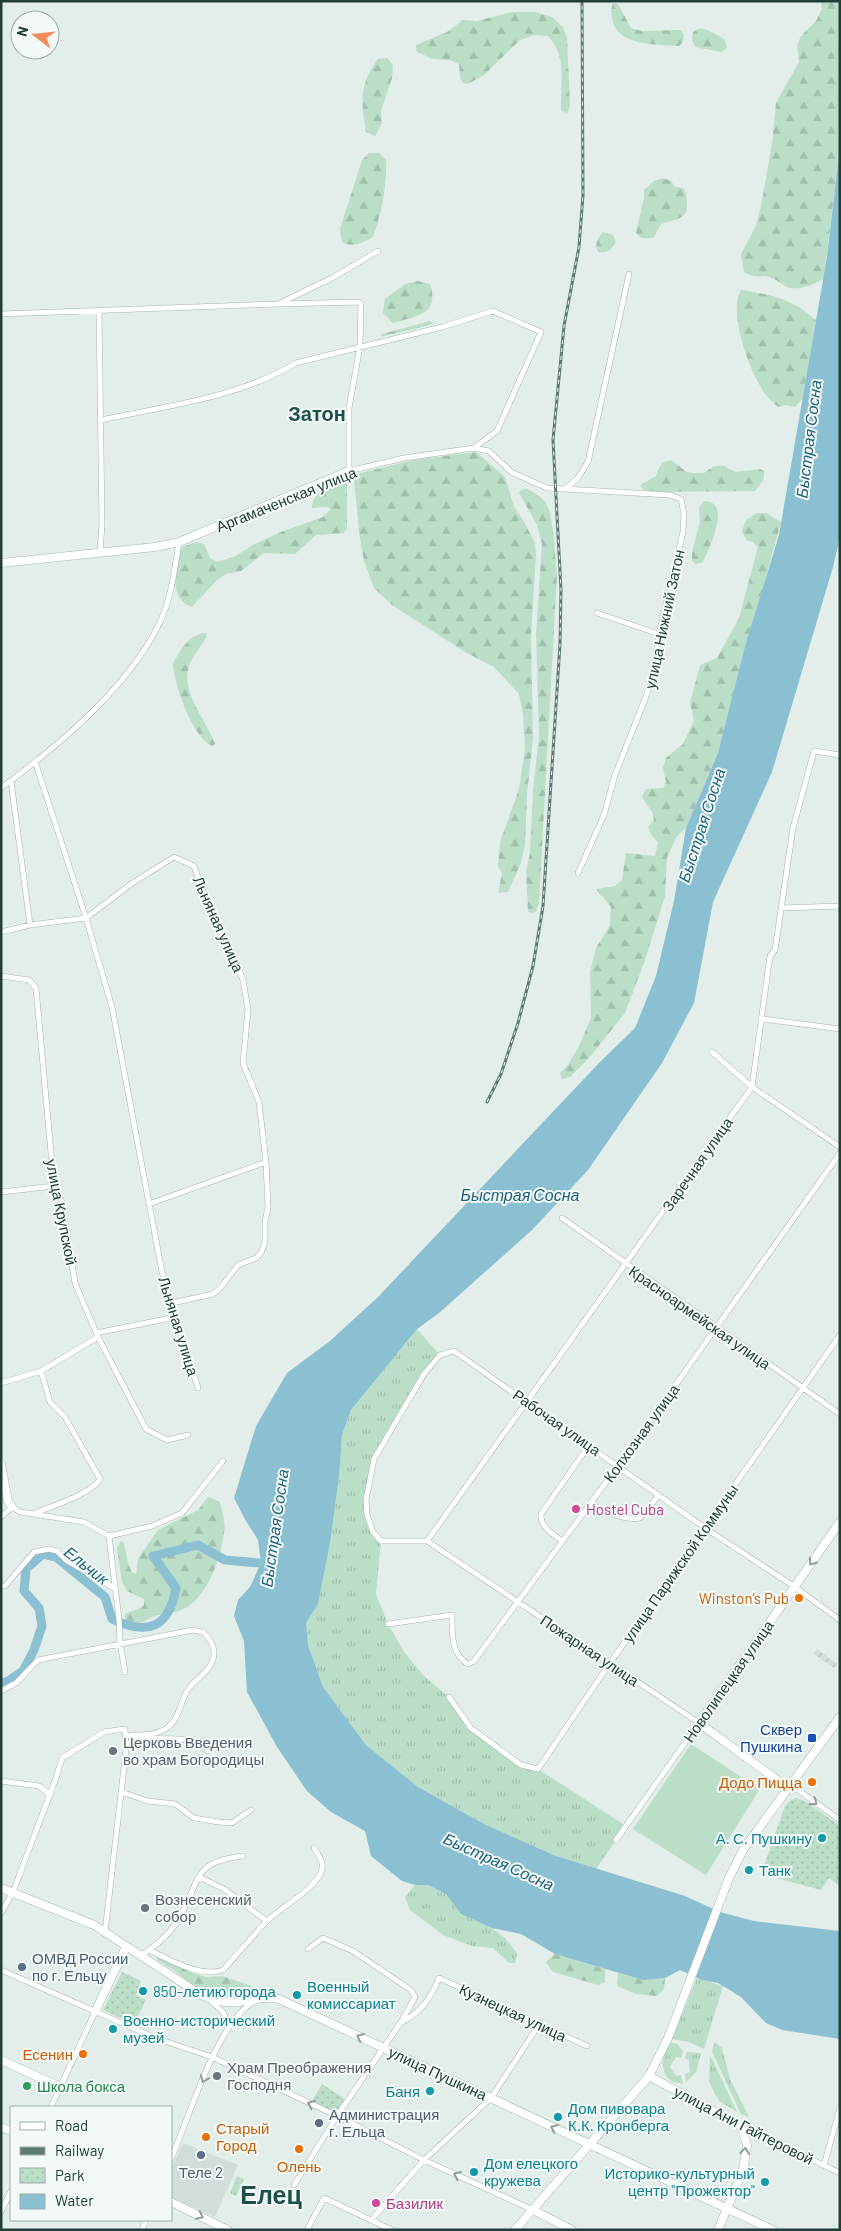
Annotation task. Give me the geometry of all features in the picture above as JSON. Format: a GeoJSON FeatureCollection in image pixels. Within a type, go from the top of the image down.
{"type":"FeatureCollection","features":[{"type":"Feature","properties":{"kind":"street"},"geometry":{"type":"LineString","coordinates":[[278,304],[332,278],[378,251]]}},
{"type":"Feature","properties":{"kind":"street"},"geometry":{"type":"LineString","coordinates":[[474,448],[489,451],[511,472],[547,488],[566,488],[578,478],[588,462],[629,274]]}},
{"type":"Feature","properties":{"kind":"street"},"geometry":{"type":"LineString","coordinates":[[1,314],[358,302],[361,304],[360,346],[349,408],[350,471]]}},
{"type":"Feature","properties":{"kind":"street"},"geometry":{"type":"LineString","coordinates":[[99,310],[102,524],[100,553]]}},
{"type":"Feature","properties":{"kind":"street"},"geometry":{"type":"LineString","coordinates":[[101,420],[215,396],[278,374],[296,363],[442,327],[493,311],[541,332],[497,431],[474,448]]}},
{"type":"Feature","properties":{"kind":"street","name":"Аргамаченская улица"},"geometry":{"type":"LineString","coordinates":[[1,563],[154,547],[179,542],[350,471],[404,458],[474,448]]}},
{"type":"Feature","properties":{"kind":"street","name":"улица Нижний Затон"},"geometry":{"type":"LineString","coordinates":[[566,488],[670,495],[681,499],[684,514],[683,532],[659,634],[652,681],[615,774],[604,815],[578,873]]}},
{"type":"Feature","properties":{"kind":"street"},"geometry":{"type":"LineString","coordinates":[[1,788],[94,711],[137,662],[160,623],[173,578],[179,542]]}},
{"type":"Feature","properties":{"kind":"street"},"geometry":{"type":"LineString","coordinates":[[597,612],[659,634]]}},
{"type":"Feature","properties":{"kind":"street","name":"Заречная улица"},"geometry":{"type":"LineString","coordinates":[[427,1541],[528,1403],[752,1087],[770,956],[775,950],[793,828],[814,751],[840,755]]}},
{"type":"Feature","properties":{"kind":"street","name":"Льняная улица"},"geometry":{"type":"LineString","coordinates":[[35,761],[86,918],[112,1007],[162,1272],[198,1388]]}},
{"type":"Feature","properties":{"kind":"street"},"geometry":{"type":"LineString","coordinates":[[11,781],[30,924]]}},
{"type":"Feature","properties":{"kind":"street","name":"Льняная улица"},"geometry":{"type":"LineString","coordinates":[[86,918],[131,884],[174,856],[194,866],[211,914],[232,951],[243,980],[248,1010],[244,1063],[259,1102],[266,1162]]}},
{"type":"Feature","properties":{"kind":"street"},"geometry":{"type":"LineString","coordinates":[[782,908],[840,906]]}},
{"type":"Feature","properties":{"kind":"street"},"geometry":{"type":"LineString","coordinates":[[1,932],[30,924],[86,918]]}},
{"type":"Feature","properties":{"kind":"street","name":"улица Крупской"},"geometry":{"type":"LineString","coordinates":[[1,976],[29,980],[36,988],[54,1186],[58,1190],[62,1203],[75,1283],[97,1335],[146,1429],[167,1440],[188,1435]]}},
{"type":"Feature","properties":{"kind":"street"},"geometry":{"type":"LineString","coordinates":[[762,1019],[840,1029]]}},
{"type":"Feature","properties":{"kind":"street"},"geometry":{"type":"LineString","coordinates":[[712,1052],[752,1087],[840,1146]]}},
{"type":"Feature","properties":{"kind":"street","name":"Колхозная улица"},"geometry":{"type":"LineString","coordinates":[[388,1624],[452,1615],[453,1640],[457,1653],[468,1664],[474,1661],[519,1603],[618,1466],[840,1153]]}},
{"type":"Feature","properties":{"kind":"street"},"geometry":{"type":"LineString","coordinates":[[149,1204],[266,1162],[268,1208],[265,1221],[265,1242],[261,1253],[256,1258],[238,1265],[222,1287],[213,1294],[172,1303]]}},
{"type":"Feature","properties":{"kind":"street"},"geometry":{"type":"LineString","coordinates":[[1,1192],[54,1186]]}},
{"type":"Feature","properties":{"kind":"street","name":"Красноармейская улица"},"geometry":{"type":"LineString","coordinates":[[562,1218],[626,1265],[840,1414]]}},
{"type":"Feature","properties":{"kind":"street"},"geometry":{"type":"LineString","coordinates":[[1,1383],[41,1371],[97,1335],[176,1317]]}},
{"type":"Feature","properties":{"kind":"street","name":"улица Парижской Коммуны"},"geometry":{"type":"LineString","coordinates":[[449,1697],[471,1728],[521,1765],[538,1768],[610,1662],[840,1335]]}},
{"type":"Feature","properties":{"kind":"street","name":"Рабочая улица"},"geometry":{"type":"LineString","coordinates":[[427,1541],[381,1541],[373,1532],[367,1514],[366,1500],[374,1459],[424,1374],[440,1355],[454,1351],[705,1528],[795,1587],[840,1620]]}},
{"type":"Feature","properties":{"kind":"street"},"geometry":{"type":"LineString","coordinates":[[33,1514],[81,1493],[97,1484],[100,1478],[65,1417],[50,1402],[41,1371]]}},
{"type":"Feature","properties":{"kind":"street"},"geometry":{"type":"LineString","coordinates":[[562,1541],[545,1528],[540,1521],[541,1514],[589,1445]]}},
{"type":"Feature","properties":{"kind":"street"},"geometry":{"type":"LineString","coordinates":[[1,1464],[2,1480],[8,1501],[12,1507],[20,1512],[84,1522],[108,1536],[152,1526],[182,1513],[223,1461]]}},
{"type":"Feature","properties":{"kind":"street"},"geometry":{"type":"LineString","coordinates":[[590,1504],[605,1512],[634,1519],[640,1518],[659,1494]]}},
{"type":"Feature","properties":{"kind":"street"},"geometry":{"type":"LineString","coordinates":[[1,1517],[12,1507]]}},
{"type":"Feature","properties":{"kind":"street","name":"Новолипецкая улица"},"geometry":{"type":"LineString","coordinates":[[616,1840],[840,1522]]}},
{"type":"Feature","properties":{"kind":"street"},"geometry":{"type":"LineString","coordinates":[[108,1536],[125,1672]]}},
{"type":"Feature","properties":{"kind":"street","name":"Пожарная улица"},"geometry":{"type":"LineString","coordinates":[[427,1541],[610,1662],[699,1723],[788,1788]]}},
{"type":"Feature","properties":{"kind":"street"},"geometry":{"type":"LineString","coordinates":[[1,1586],[5,1586],[34,1552],[49,1549],[57,1551],[66,1560],[116,1589]]}},
{"type":"Feature","properties":{"kind":"street"},"geometry":{"type":"LineString","coordinates":[[1,1691],[16,1683],[38,1660],[193,1630],[203,1632],[210,1640],[214,1652],[211,1666],[189,1688],[176,1718],[169,1727],[158,1733],[126,1736]]}},
{"type":"Feature","properties":{"kind":"street"},"geometry":{"type":"LineString","coordinates":[[515,2230],[649,2076],[669,2035],[729,1878],[743,1850],[840,1717]]}},
{"type":"Feature","properties":{"kind":"street"},"geometry":{"type":"LineString","coordinates":[[1,1914],[13,1892],[62,1758],[104,1732],[125,1729],[126,1750],[105,1932]]}},
{"type":"Feature","properties":{"kind":"street"},"geometry":{"type":"LineString","coordinates":[[126,1750],[132,1740],[148,1738],[198,1740],[204,1742],[208,1751]]}},
{"type":"Feature","properties":{"kind":"street"},"geometry":{"type":"LineString","coordinates":[[1,1781],[39,1786],[49,1794]]}},
{"type":"Feature","properties":{"kind":"street"},"geometry":{"type":"LineString","coordinates":[[788,1788],[798,1790],[840,1820]]}},
{"type":"Feature","properties":{"kind":"street"},"geometry":{"type":"LineString","coordinates":[[121,1792],[148,1801],[175,1804],[194,1818],[219,1822],[232,1823],[251,1810]]}},
{"type":"Feature","properties":{"kind":"street"},"geometry":{"type":"LineString","coordinates":[[149,1950],[194,1970],[213,1973],[223,1970],[267,1921],[315,1882],[321,1873],[322,1860],[314,1848]]}},
{"type":"Feature","properties":{"kind":"street"},"geometry":{"type":"LineString","coordinates":[[140,1956],[163,1939],[180,1916],[193,1884],[214,1862],[242,1856]]}},
{"type":"Feature","properties":{"kind":"street"},"geometry":{"type":"LineString","coordinates":[[199,1877],[224,1889],[267,1921]]}},
{"type":"Feature","properties":{"kind":"street","name":"улица Пушкина"},"geometry":{"type":"LineString","coordinates":[[1,1888],[94,1925],[193,1991],[208,1998],[233,2003],[271,1997],[279,1999],[773,2230]]}},
{"type":"Feature","properties":{"kind":"street"},"geometry":{"type":"LineString","coordinates":[[294,2185],[337,2116],[401,2022],[415,1997],[411,1990],[354,1951],[323,1938],[308,1949]]}},
{"type":"Feature","properties":{"kind":"street"},"geometry":{"type":"LineString","coordinates":[[51,2106],[126,1947]]}},
{"type":"Feature","properties":{"kind":"street"},"geometry":{"type":"LineString","coordinates":[[1,1970],[158,2039],[212,2057],[572,2230]]}},
{"type":"Feature","properties":{"kind":"street","name":"Кузнецкая улица"},"geometry":{"type":"LineString","coordinates":[[401,2022],[421,2009],[434,1991],[439,1978],[587,2046]]}},
{"type":"Feature","properties":{"kind":"street"},"geometry":{"type":"LineString","coordinates":[[208,1998],[224,2012],[229,2025]]}},
{"type":"Feature","properties":{"kind":"street"},"geometry":{"type":"LineString","coordinates":[[172,2157],[212,2057],[229,2025],[244,2009],[261,1999]]}},
{"type":"Feature","properties":{"kind":"street"},"geometry":{"type":"LineString","coordinates":[[372,2219],[424,2160],[491,2098],[540,2023]]}},
{"type":"Feature","properties":{"kind":"street"},"geometry":{"type":"LineString","coordinates":[[1,2060],[60,2087]]}},
{"type":"Feature","properties":{"kind":"street","name":"улица Ани Гайтеровой"},"geometry":{"type":"LineString","coordinates":[[649,2076],[741,2126],[840,2173]]}},
{"type":"Feature","properties":{"kind":"street"},"geometry":{"type":"LineString","coordinates":[[824,2165],[840,2108]]}},
{"type":"Feature","properties":{"kind":"street"},"geometry":{"type":"LineString","coordinates":[[718,2230],[743,2170],[747,2145],[741,2126]]}},
{"type":"Feature","properties":{"kind":"street"},"geometry":{"type":"LineString","coordinates":[[1,2212],[10,2193]]}},
{"type":"Feature","properties":{"kind":"street"},"geometry":{"type":"LineString","coordinates":[[307,2230],[324,2198],[392,2230]]}},
{"type":"Feature","properties":{"kind":"street"},"geometry":{"type":"LineString","coordinates":[[172,2202],[228,2230]]}},
{"type":"Feature","properties":{"kind":"shaded area"},"geometry":{"type":"Polygon","coordinates":[[[817,1649],[837,1664],[834,1668],[814,1654],[817,1649]]]}},
{"type":"Feature","properties":{"kind":"shaded area"},"geometry":{"type":"Polygon","coordinates":[[[183,2143],[238,2165],[215,2217],[172,2197],[172,2167],[183,2143]]]}},
{"type":"Feature","properties":{"kind":"green space"},"geometry":{"type":"Polygon","coordinates":[[[821,1],[840,1],[840,146],[824,278],[806,287],[791,288],[770,277],[752,276],[744,272],[741,254],[755,228],[761,206],[772,144],[776,103],[799,62],[797,45],[801,36],[816,21],[822,9],[821,1]]]}},
{"type":"Feature","properties":{"kind":"green space"},"geometry":{"type":"Polygon","coordinates":[[[613,3],[618,4],[631,28],[642,31],[680,30],[684,34],[683,42],[679,46],[649,44],[629,39],[615,27],[611,14],[613,3]]]}},
{"type":"Feature","properties":{"kind":"green space"},"geometry":{"type":"Polygon","coordinates":[[[512,12],[536,12],[552,17],[563,27],[567,38],[570,106],[567,113],[561,111],[561,62],[554,44],[548,36],[533,35],[519,41],[484,75],[468,84],[463,83],[460,78],[459,64],[449,60],[432,59],[416,51],[416,45],[447,32],[463,20],[477,21],[512,12]]]}},
{"type":"Feature","properties":{"kind":"green space"},"geometry":{"type":"Polygon","coordinates":[[[700,28],[724,39],[727,48],[721,52],[695,47],[692,40],[693,32],[700,28]]]}},
{"type":"Feature","properties":{"kind":"green space"},"geometry":{"type":"Polygon","coordinates":[[[387,58],[393,65],[392,78],[381,111],[382,123],[375,136],[366,132],[363,94],[367,77],[378,59],[387,58]]]}},
{"type":"Feature","properties":{"kind":"green space"},"geometry":{"type":"Polygon","coordinates":[[[369,153],[379,153],[386,160],[383,199],[373,237],[358,244],[350,245],[342,242],[340,229],[362,160],[369,153]]]}},
{"type":"Feature","properties":{"kind":"green space"},"geometry":{"type":"Polygon","coordinates":[[[663,178],[671,181],[675,187],[683,188],[687,197],[687,209],[682,216],[661,224],[654,237],[642,238],[636,233],[644,190],[654,181],[663,178]]]}},
{"type":"Feature","properties":{"kind":"green space"},"geometry":{"type":"Polygon","coordinates":[[[603,232],[613,235],[616,242],[608,251],[598,252],[597,241],[603,232]]]}},
{"type":"Feature","properties":{"kind":"green space"},"geometry":{"type":"Polygon","coordinates":[[[418,281],[430,284],[432,302],[429,308],[417,316],[393,323],[383,313],[385,299],[405,284],[418,281]]]}},
{"type":"Feature","properties":{"kind":"green space"},"geometry":{"type":"Polygon","coordinates":[[[741,290],[789,302],[816,320],[803,398],[795,407],[786,405],[779,407],[761,387],[752,371],[745,353],[737,316],[737,301],[741,290]]]}},
{"type":"Feature","properties":{"kind":"green space"},"geometry":{"type":"Polygon","coordinates":[[[430,321],[434,324],[381,337],[382,334],[430,321]]]}},
{"type":"Feature","properties":{"kind":"green space"},"geometry":{"type":"Polygon","coordinates":[[[476,452],[505,477],[514,507],[535,543],[536,554],[531,636],[533,738],[527,795],[525,845],[521,863],[508,892],[498,893],[502,874],[498,866],[500,842],[519,789],[525,749],[523,714],[519,694],[494,667],[465,652],[392,605],[374,588],[364,561],[354,478],[357,474],[413,460],[476,452]]]}},
{"type":"Feature","properties":{"kind":"green space"},"geometry":{"type":"Polygon","coordinates":[[[671,460],[687,472],[704,473],[714,466],[724,466],[735,472],[760,469],[764,471],[764,477],[755,491],[651,492],[643,489],[640,485],[656,476],[661,465],[671,460]]]}},
{"type":"Feature","properties":{"kind":"green space"},"geometry":{"type":"Polygon","coordinates":[[[343,477],[347,478],[347,528],[344,533],[316,535],[295,554],[264,553],[241,571],[226,574],[217,580],[192,607],[184,603],[179,597],[175,582],[177,563],[182,547],[197,542],[204,544],[210,558],[217,562],[234,557],[253,545],[281,532],[323,517],[331,509],[327,507],[312,508],[315,497],[323,489],[343,477]]]}},
{"type":"Feature","properties":{"kind":"green space"},"geometry":{"type":"Polygon","coordinates":[[[527,489],[542,499],[549,509],[557,574],[539,903],[536,911],[531,913],[528,911],[526,871],[530,853],[533,791],[539,735],[536,634],[542,544],[537,525],[519,493],[521,490],[527,489]]]}},
{"type":"Feature","properties":{"kind":"green space"},"geometry":{"type":"Polygon","coordinates":[[[704,501],[712,503],[717,508],[717,526],[703,562],[696,564],[692,561],[692,552],[700,522],[699,508],[704,501]]]}},
{"type":"Feature","properties":{"kind":"green space"},"geometry":{"type":"Polygon","coordinates":[[[757,513],[766,513],[781,522],[718,753],[686,828],[676,837],[667,858],[665,896],[644,963],[625,1013],[589,1058],[570,1077],[562,1079],[560,1073],[568,1065],[579,1046],[591,1018],[590,972],[596,948],[610,925],[611,907],[596,889],[615,886],[622,880],[626,853],[655,856],[658,842],[652,836],[648,827],[654,820],[653,814],[642,797],[646,789],[663,788],[666,782],[663,768],[666,758],[683,744],[694,720],[690,703],[700,665],[717,658],[739,618],[758,547],[753,542],[746,540],[742,531],[746,520],[757,513]]]}},
{"type":"Feature","properties":{"kind":"green space"},"geometry":{"type":"Polygon","coordinates":[[[206,633],[207,636],[192,659],[188,670],[188,681],[194,703],[215,744],[212,746],[198,732],[185,709],[173,664],[182,648],[190,640],[195,636],[206,633]]]}},
{"type":"Feature","properties":{"kind":"green space"},"geometry":{"type":"Polygon","coordinates":[[[417,1329],[440,1355],[374,1459],[366,1500],[373,1532],[381,1541],[376,1594],[388,1624],[404,1652],[425,1677],[449,1697],[471,1728],[521,1765],[538,1769],[626,1826],[596,1869],[556,1856],[484,1824],[418,1787],[366,1745],[323,1687],[308,1645],[306,1623],[318,1604],[330,1543],[339,1477],[342,1435],[351,1410],[417,1329]]]}},
{"type":"Feature","properties":{"kind":"green space"},"geometry":{"type":"Polygon","coordinates":[[[208,1497],[220,1502],[224,1517],[224,1528],[217,1563],[202,1593],[195,1601],[180,1610],[158,1615],[140,1623],[125,1621],[125,1614],[141,1608],[144,1605],[144,1599],[127,1591],[122,1582],[117,1548],[121,1541],[124,1543],[132,1573],[136,1574],[138,1559],[158,1530],[198,1510],[208,1497]]]}},
{"type":"Feature","properties":{"kind":"green space"},"geometry":{"type":"Polygon","coordinates":[[[691,1744],[758,1788],[758,1792],[706,1875],[633,1829],[691,1744]]]}},
{"type":"Feature","properties":{"kind":"green space"},"geometry":{"type":"Polygon","coordinates":[[[796,1798],[805,1801],[840,1826],[840,1886],[829,1878],[821,1890],[761,1874],[785,1806],[796,1798]]]}},
{"type":"Feature","properties":{"kind":"green space"},"geometry":{"type":"Polygon","coordinates":[[[415,1885],[428,1885],[446,1894],[461,1914],[492,1928],[505,1938],[517,1953],[515,1963],[509,1963],[493,1948],[472,1946],[443,1935],[410,1910],[405,1897],[415,1885]]]}},
{"type":"Feature","properties":{"kind":"green space"},"geometry":{"type":"Polygon","coordinates":[[[555,1954],[605,1969],[605,1982],[598,1985],[553,1972],[546,1962],[555,1954]]]}},
{"type":"Feature","properties":{"kind":"green space"},"geometry":{"type":"Polygon","coordinates":[[[158,1956],[193,1973],[206,1977],[222,1976],[252,1986],[249,1992],[236,1997],[219,1996],[196,1989],[174,1970],[157,1960],[158,1956]]]}},
{"type":"Feature","properties":{"kind":"green space"},"geometry":{"type":"Polygon","coordinates":[[[122,1972],[141,1981],[136,1995],[146,2000],[134,2024],[103,2010],[122,1972]]]}},
{"type":"Feature","properties":{"kind":"green space"},"geometry":{"type":"Polygon","coordinates":[[[618,1973],[643,1980],[665,1978],[664,1989],[657,1996],[636,1994],[617,1986],[618,1973]]]}},
{"type":"Feature","properties":{"kind":"green space"},"geometry":{"type":"Polygon","coordinates":[[[697,1978],[723,1986],[704,2049],[689,2042],[672,2039],[697,1978]]]}},
{"type":"Feature","properties":{"kind":"green space"},"geometry":{"type":"Polygon","coordinates":[[[670,2042],[677,2044],[683,2051],[681,2058],[676,2057],[670,2067],[676,2076],[681,2075],[683,2084],[673,2082],[668,2078],[663,2069],[663,2058],[670,2042]]]}},
{"type":"Feature","properties":{"kind":"green space"},"geometry":{"type":"Polygon","coordinates":[[[715,2042],[722,2048],[730,2079],[749,2117],[741,2114],[712,2051],[715,2042]]]}},
{"type":"Feature","properties":{"kind":"green space"},"geometry":{"type":"Polygon","coordinates":[[[687,2052],[701,2053],[696,2072],[686,2082],[685,2074],[690,2072],[689,2060],[685,2058],[687,2052]]]}},
{"type":"Feature","properties":{"kind":"green space"},"geometry":{"type":"Polygon","coordinates":[[[710,2055],[737,2112],[719,2101],[709,2082],[710,2055]]]}},
{"type":"Feature","properties":{"kind":"green space"},"geometry":{"type":"Polygon","coordinates":[[[322,2084],[345,2099],[335,2113],[312,2101],[322,2084]]]}},
{"type":"Feature","properties":{"kind":"green space"},"geometry":{"type":"Polygon","coordinates":[[[237,2176],[244,2179],[236,2196],[230,2193],[237,2176]]]}},
{"type":"Feature","properties":{"kind":"water","name":"Быстрая Сосна"},"geometry":{"type":"Polygon","coordinates":[[[840,146],[840,537],[833,567],[772,772],[713,902],[694,1003],[662,1063],[588,1170],[532,1230],[439,1313],[417,1329],[351,1410],[342,1435],[339,1477],[330,1543],[318,1604],[306,1623],[308,1645],[323,1687],[366,1745],[418,1787],[484,1824],[556,1856],[685,1896],[720,1912],[754,1921],[840,1931],[840,2039],[782,2030],[766,2023],[741,1997],[718,1983],[702,1980],[680,1970],[665,1978],[643,1980],[555,1954],[521,1934],[492,1928],[461,1914],[446,1894],[428,1885],[415,1885],[402,1881],[371,1856],[365,1831],[331,1812],[307,1791],[277,1747],[247,1692],[244,1641],[234,1616],[238,1600],[250,1587],[261,1563],[258,1540],[234,1498],[256,1426],[287,1373],[330,1341],[378,1297],[599,1063],[635,1028],[656,976],[674,901],[686,828],[718,753],[746,643],[779,535],[827,257],[840,146]]]}},
{"type":"Feature","properties":{"kind":"waterway","name":"Ельчик"},"geometry":{"type":"LineString","coordinates":[[1,1682],[5,1683],[23,1671],[34,1650],[42,1626],[39,1608],[24,1591],[26,1569],[43,1554],[56,1557],[105,1597],[112,1619],[136,1627],[155,1625],[162,1620],[173,1602],[176,1588],[153,1556],[198,1545],[225,1560],[272,1564]]}},
{"type":"Feature","properties":{"kind":"railway"},"geometry":{"type":"LineString","coordinates":[[487,1102],[501,1074],[518,1023],[533,966],[543,906],[560,644],[561,590],[553,440],[564,326],[579,247],[583,195],[582,1]]}},
{"type":"Feature","properties":{"kind":"place","name":"Hostel Cuba"},"geometry":{"type":"Point","coordinates":[576,1509]}},
{"type":"Feature","properties":{"kind":"place","name":"Winston’s Pub"},"geometry":{"type":"Point","coordinates":[799,1598]}},
{"type":"Feature","properties":{"kind":"place","name":"Сквер Пушкина"},"geometry":{"type":"Point","coordinates":[812,1738]}},
{"type":"Feature","properties":{"kind":"place","name":"Церковь Введения во храм Богородицы"},"geometry":{"type":"Point","coordinates":[113,1751]}},
{"type":"Feature","properties":{"kind":"place","name":"Додо Пицца"},"geometry":{"type":"Point","coordinates":[812,1782]}},
{"type":"Feature","properties":{"kind":"place","name":"А. С. Пушкину"},"geometry":{"type":"Point","coordinates":[822,1838]}},
{"type":"Feature","properties":{"kind":"place","name":"Танк"},"geometry":{"type":"Point","coordinates":[749,1870]}},
{"type":"Feature","properties":{"kind":"place","name":"Вознесенский собор"},"geometry":{"type":"Point","coordinates":[145,1908]}},
{"type":"Feature","properties":{"kind":"place","name":"ОМВД России по г. Ельцу"},"geometry":{"type":"Point","coordinates":[22,1967]}},
{"type":"Feature","properties":{"kind":"place","name":"850-летию города"},"geometry":{"type":"Point","coordinates":[143,1991]}},
{"type":"Feature","properties":{"kind":"place","name":"Военный комиссариат"},"geometry":{"type":"Point","coordinates":[297,1995]}},
{"type":"Feature","properties":{"kind":"place","name":"Военно-исторический музей"},"geometry":{"type":"Point","coordinates":[113,2029]}},
{"type":"Feature","properties":{"kind":"place","name":"Есенин"},"geometry":{"type":"Point","coordinates":[83,2054]}},
{"type":"Feature","properties":{"kind":"place","name":"Храм Преображения Господня"},"geometry":{"type":"Point","coordinates":[217,2076]}},
{"type":"Feature","properties":{"kind":"place","name":"Школа бокса"},"geometry":{"type":"Point","coordinates":[27,2086]}},
{"type":"Feature","properties":{"kind":"place","name":"Баня"},"geometry":{"type":"Point","coordinates":[430,2091]}},
{"type":"Feature","properties":{"kind":"place","name":"Дом пивовара К.К. Кронберга"},"geometry":{"type":"Point","coordinates":[558,2117]}},
{"type":"Feature","properties":{"kind":"place","name":"Администрация г. Ельца"},"geometry":{"type":"Point","coordinates":[319,2123]}},
{"type":"Feature","properties":{"kind":"place","name":"Старый Город"},"geometry":{"type":"Point","coordinates":[206,2137]}},
{"type":"Feature","properties":{"kind":"place","name":"Олень"},"geometry":{"type":"Point","coordinates":[299,2149]}},
{"type":"Feature","properties":{"kind":"place","name":"Теле 2"},"geometry":{"type":"Point","coordinates":[201,2155]}},
{"type":"Feature","properties":{"kind":"place","name":"Дом елецкого кружева"},"geometry":{"type":"Point","coordinates":[474,2172]}},
{"type":"Feature","properties":{"kind":"place","name":"Историко-культурный центр \"Прожектор\""},"geometry":{"type":"Point","coordinates":[765,2182]}},
{"type":"Feature","properties":{"kind":"place","name":"Базилик"},"geometry":{"type":"Point","coordinates":[376,2203]}},
{"type":"Feature","properties":{"kind":"district","name":"Затон"},"geometry":{"type":"Point","coordinates":[317,413]}},
{"type":"Feature","properties":{"kind":"district","name":"Елец"},"geometry":{"type":"Point","coordinates":[271,2194]}}]}
